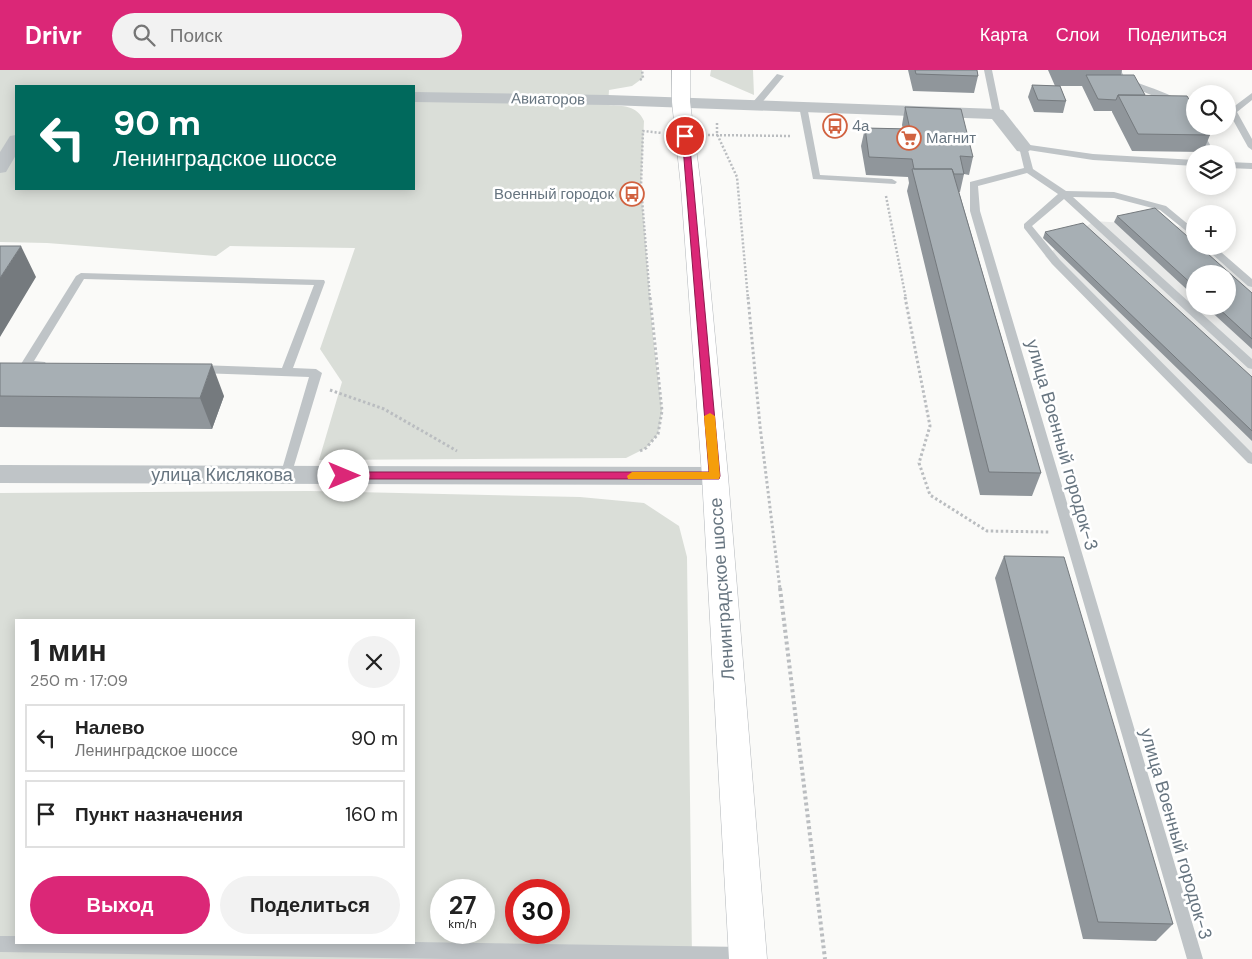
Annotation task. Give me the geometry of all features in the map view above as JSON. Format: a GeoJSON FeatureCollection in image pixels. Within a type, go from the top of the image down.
{"type":"FeatureCollection","features":[{"type":"Feature","properties":{"kind":"highway","name":"Ленинградское шоссе"},"geometry":{"type":"LineString","coordinates":[[681,70],[682,102],[715,476],[748,957]]}},
{"type":"Feature","properties":{"kind":"street","name":"Авиаторов"},"geometry":{"type":"LineString","coordinates":[[415,97],[756,104],[997,114]]}},
{"type":"Feature","properties":{"kind":"street"},"geometry":{"type":"LineString","coordinates":[[997,114],[1024,147]]}},
{"type":"Feature","properties":{"kind":"street"},"geometry":{"type":"LineString","coordinates":[[0,168],[15,142]]}},
{"type":"Feature","properties":{"kind":"street","name":"улица Кислякова"},"geometry":{"type":"LineString","coordinates":[[0,474],[715,476]]}},
{"type":"Feature","properties":{"kind":"lane"},"geometry":{"type":"LineString","coordinates":[[988,70],[997,114]]}},
{"type":"Feature","properties":{"kind":"lane"},"geometry":{"type":"LineString","coordinates":[[1117,70],[1121,78],[1128,82],[1186,109]]}},
{"type":"Feature","properties":{"kind":"lane"},"geometry":{"type":"LineString","coordinates":[[756,104],[780,76]]}},
{"type":"Feature","properties":{"kind":"lane"},"geometry":{"type":"LineString","coordinates":[[1252,96],[1232,111],[1252,147]]}},
{"type":"Feature","properties":{"kind":"lane"},"geometry":{"type":"LineString","coordinates":[[802,106],[816,177],[887,181]]}},
{"type":"Feature","properties":{"kind":"lane"},"geometry":{"type":"LineString","coordinates":[[1186,162],[1093,157],[1024,147],[1029,170],[1064,194],[1252,365]]}},
{"type":"Feature","properties":{"kind":"lane"},"geometry":{"type":"LineString","coordinates":[[1236,165],[1252,166]]}},
{"type":"Feature","properties":{"kind":"lane","name":"улица Военный городок-3"},"geometry":{"type":"LineString","coordinates":[[1029,170],[973,184],[975,211],[1195,959]]}},
{"type":"Feature","properties":{"kind":"lane"},"geometry":{"type":"LineString","coordinates":[[1186,227],[1163,208],[1114,195],[1064,194],[1027,226],[1056,262],[1252,460]]}},
{"type":"Feature","properties":{"kind":"lane"},"geometry":{"type":"LineString","coordinates":[[1218,255],[1252,284]]}},
{"type":"Feature","properties":{"kind":"lane"},"geometry":{"type":"LineString","coordinates":[[57,365],[27,364],[81,276],[320,282],[286,372]]}},
{"type":"Feature","properties":{"kind":"lane"},"geometry":{"type":"LineString","coordinates":[[187,369],[316,373],[286,476]]}},
{"type":"Feature","properties":{"kind":"lane"},"geometry":{"type":"LineString","coordinates":[[0,944],[748,957]]}},
{"type":"Feature","properties":{"kind":"path"},"geometry":{"type":"LineString","coordinates":[[632,454],[646,448],[658,434],[662,412],[653,336],[641,186],[643,131],[685,136],[717,134],[807,137]]}},
{"type":"Feature","properties":{"kind":"path"},"geometry":{"type":"LineString","coordinates":[[717,134],[737,177],[760,426],[825,959]]}},
{"type":"Feature","properties":{"kind":"path"},"geometry":{"type":"LineString","coordinates":[[887,181],[930,426],[919,462],[930,495],[987,531],[1069,532]]}},
{"type":"Feature","properties":{"kind":"path"},"geometry":{"type":"LineString","coordinates":[[313,384],[384,409],[462,454]]}},
{"type":"Feature","properties":{"kind":"shaded area"},"geometry":{"type":"Polygon","coordinates":[[[0,70],[642,70],[643,78],[632,86],[609,90],[608,105],[629,107],[638,112],[644,121],[641,186],[653,336],[662,411],[658,434],[646,448],[626,458],[319,460],[342,382],[320,349],[355,248],[230,246],[216,256],[47,243],[0,242],[0,70]]]}},
{"type":"Feature","properties":{"kind":"shaded area"},"geometry":{"type":"Polygon","coordinates":[[[711,70],[753,70],[754,95],[710,76],[711,70]]]}},
{"type":"Feature","properties":{"kind":"shaded area"},"geometry":{"type":"Polygon","coordinates":[[[1094,221],[1185,227],[1186,255],[1218,255],[1230,265],[1186,265],[1186,315],[1236,315],[1236,270],[1252,284],[1252,463],[1045,256],[1094,221]]]}},
{"type":"Feature","properties":{"kind":"shaded area"},"geometry":{"type":"Polygon","coordinates":[[[310,491],[580,497],[644,503],[679,526],[687,557],[692,959],[0,959],[0,493],[310,491]]]}},
{"type":"Feature","properties":{"kind":"building"},"geometry":{"type":"Polygon","coordinates":[[[915,70],[977,70],[978,76],[916,74],[915,70]]]}},
{"type":"Feature","properties":{"kind":"building"},"geometry":{"type":"Polygon","coordinates":[[[1086,75],[1134,75],[1145,95],[1118,95],[1116,100],[1098,99],[1086,75]]]}},
{"type":"Feature","properties":{"kind":"building"},"geometry":{"type":"Polygon","coordinates":[[[1032,85],[1060,86],[1066,101],[1038,100],[1032,85]]]}},
{"type":"Feature","properties":{"kind":"building"},"geometry":{"type":"Polygon","coordinates":[[[1118,95],[1186,96],[1186,135],[1138,134],[1118,95]]]}},
{"type":"Feature","properties":{"kind":"building"},"geometry":{"type":"Polygon","coordinates":[[[905,107],[961,109],[973,157],[960,156],[964,174],[954,174],[952,169],[914,169],[912,159],[869,157],[865,128],[910,129],[905,107]]]}},
{"type":"Feature","properties":{"kind":"building"},"geometry":{"type":"Polygon","coordinates":[[[912,169],[952,169],[1041,473],[989,472],[912,169]]]}},
{"type":"Feature","properties":{"kind":"building"},"geometry":{"type":"Polygon","coordinates":[[[1155,208],[1186,235],[1186,255],[1209,255],[1220,265],[1186,265],[1186,279],[1117,216],[1155,208]]]}},
{"type":"Feature","properties":{"kind":"building"},"geometry":{"type":"Polygon","coordinates":[[[1083,223],[1252,377],[1252,431],[1045,232],[1083,223]]]}},
{"type":"Feature","properties":{"kind":"building"},"geometry":{"type":"Polygon","coordinates":[[[0,246],[21,246],[0,278],[0,246]]]}},
{"type":"Feature","properties":{"kind":"building"},"geometry":{"type":"Polygon","coordinates":[[[1236,279],[1252,293],[1252,339],[1226,315],[1236,315],[1236,279]]]}},
{"type":"Feature","properties":{"kind":"building"},"geometry":{"type":"Polygon","coordinates":[[[0,363],[212,364],[200,398],[0,396],[0,363]]]}},
{"type":"Feature","properties":{"kind":"building"},"geometry":{"type":"Polygon","coordinates":[[[1004,556],[1064,557],[1173,924],[1098,922],[1004,556]]]}},
{"type":"Feature","properties":{"kind":"slow traffic"},"geometry":{"type":"LineString","coordinates":[[632,476],[715,476],[710,416]]}},
{"type":"Feature","properties":{"kind":"place","name":"4а"},"geometry":{"type":"Point","coordinates":[835,126]}},
{"type":"Feature","properties":{"kind":"place","name":"Магнит"},"geometry":{"type":"Point","coordinates":[909,138]}},
{"type":"Feature","properties":{"kind":"place","name":"Военный городок"},"geometry":{"type":"Point","coordinates":[632,194]}},
{"type":"Feature","properties":{"kind":"route"},"geometry":{"type":"LineString","coordinates":[[344,476],[715,476],[685,136]]}}]}
